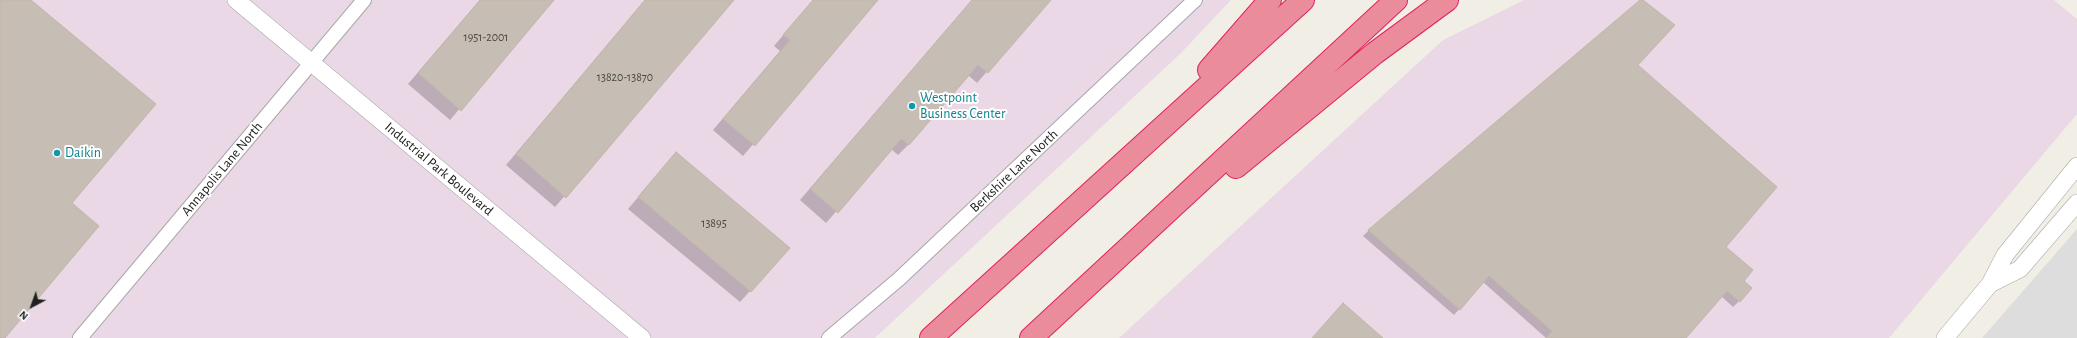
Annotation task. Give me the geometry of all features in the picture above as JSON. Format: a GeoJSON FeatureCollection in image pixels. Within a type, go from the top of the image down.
{"type":"FeatureCollection","features":[{"type":"Feature","properties":{"kind":"highway"},"geometry":{"type":"LineString","coordinates":[[1122,163],[1212,67],[1270,0]]}},
{"type":"Feature","properties":{"kind":"highway"},"geometry":{"type":"LineString","coordinates":[[931,338],[1303,0]]}},
{"type":"Feature","properties":{"kind":"highway"},"geometry":{"type":"LineString","coordinates":[[1031,338],[1396,0]]}},
{"type":"Feature","properties":{"kind":"highway"},"geometry":{"type":"LineString","coordinates":[[1194,187],[1236,167],[1375,53],[1447,0]]}},
{"type":"Feature","properties":{"kind":"street","name":"Industrial Park Boulevard"},"geometry":{"type":"LineString","coordinates":[[236,0],[642,338]]}},
{"type":"Feature","properties":{"kind":"street","name":"Annapolis Lane North"},"geometry":{"type":"LineString","coordinates":[[80,338],[364,0]]}},
{"type":"Feature","properties":{"kind":"street","name":"Berkshire Lane North"},"geometry":{"type":"LineString","coordinates":[[829,338],[899,279],[1195,0]]}},
{"type":"Feature","properties":{"kind":"street"},"geometry":{"type":"LineString","coordinates":[[1945,338],[1990,284],[2005,255],[2077,166]]}},
{"type":"Feature","properties":{"kind":"street"},"geometry":{"type":"LineString","coordinates":[[1990,284],[2020,269],[2077,203]]}},
{"type":"Feature","properties":{"kind":"shaded area"},"geometry":{"type":"Polygon","coordinates":[[[0,0],[1231,0],[1181,53],[875,338],[0,338],[0,0]]]}},
{"type":"Feature","properties":{"kind":"shaded area"},"geometry":{"type":"Polygon","coordinates":[[[1524,0],[2054,0],[2077,19],[2077,114],[1889,338],[1119,338],[1443,40],[1524,0]]]}},
{"type":"Feature","properties":{"kind":"shaded area"},"geometry":{"type":"Polygon","coordinates":[[[2077,229],[2077,338],[1982,338],[2077,229]]]}},
{"type":"Feature","properties":{"kind":"building","name":"Daikin"},"geometry":{"type":"Polygon","coordinates":[[[0,0],[31,0],[156,104],[72,203],[99,226],[5,338],[0,338],[0,0]]]}},
{"type":"Feature","properties":{"kind":"building"},"geometry":{"type":"Polygon","coordinates":[[[480,0],[554,0],[461,111],[418,73],[480,0]]]}},
{"type":"Feature","properties":{"kind":"building"},"geometry":{"type":"Polygon","coordinates":[[[645,0],[734,0],[566,198],[516,154],[645,0]]]}},
{"type":"Feature","properties":{"kind":"building"},"geometry":{"type":"Polygon","coordinates":[[[813,0],[878,0],[755,146],[723,119],[790,40],[783,35],[813,0]]]}},
{"type":"Feature","properties":{"kind":"building","name":"Westpoint Business Center"},"geometry":{"type":"Polygon","coordinates":[[[972,0],[1051,0],[988,73],[978,65],[909,145],[901,139],[838,213],[810,189],[972,0]]]}},
{"type":"Feature","properties":{"kind":"building"},"geometry":{"type":"Polygon","coordinates":[[[1640,0],[1643,0],[1675,25],[1638,65],[1777,187],[1726,247],[1753,270],[1744,281],[1752,288],[1740,302],[1727,291],[1686,338],[1546,338],[1552,331],[1489,276],[1460,310],[1368,230],[1640,0]]]}},
{"type":"Feature","properties":{"kind":"building"},"geometry":{"type":"Polygon","coordinates":[[[676,152],[790,248],[751,292],[638,197],[676,152]]]}},
{"type":"Feature","properties":{"kind":"building"},"geometry":{"type":"Polygon","coordinates":[[[1343,303],[1383,338],[1312,338],[1343,303]]]}},
{"type":"Feature","properties":{"kind":"place","name":"Westpoint Business Center"},"geometry":{"type":"Point","coordinates":[912,106]}},
{"type":"Feature","properties":{"kind":"place","name":"Daikin"},"geometry":{"type":"Point","coordinates":[57,153]}}]}
